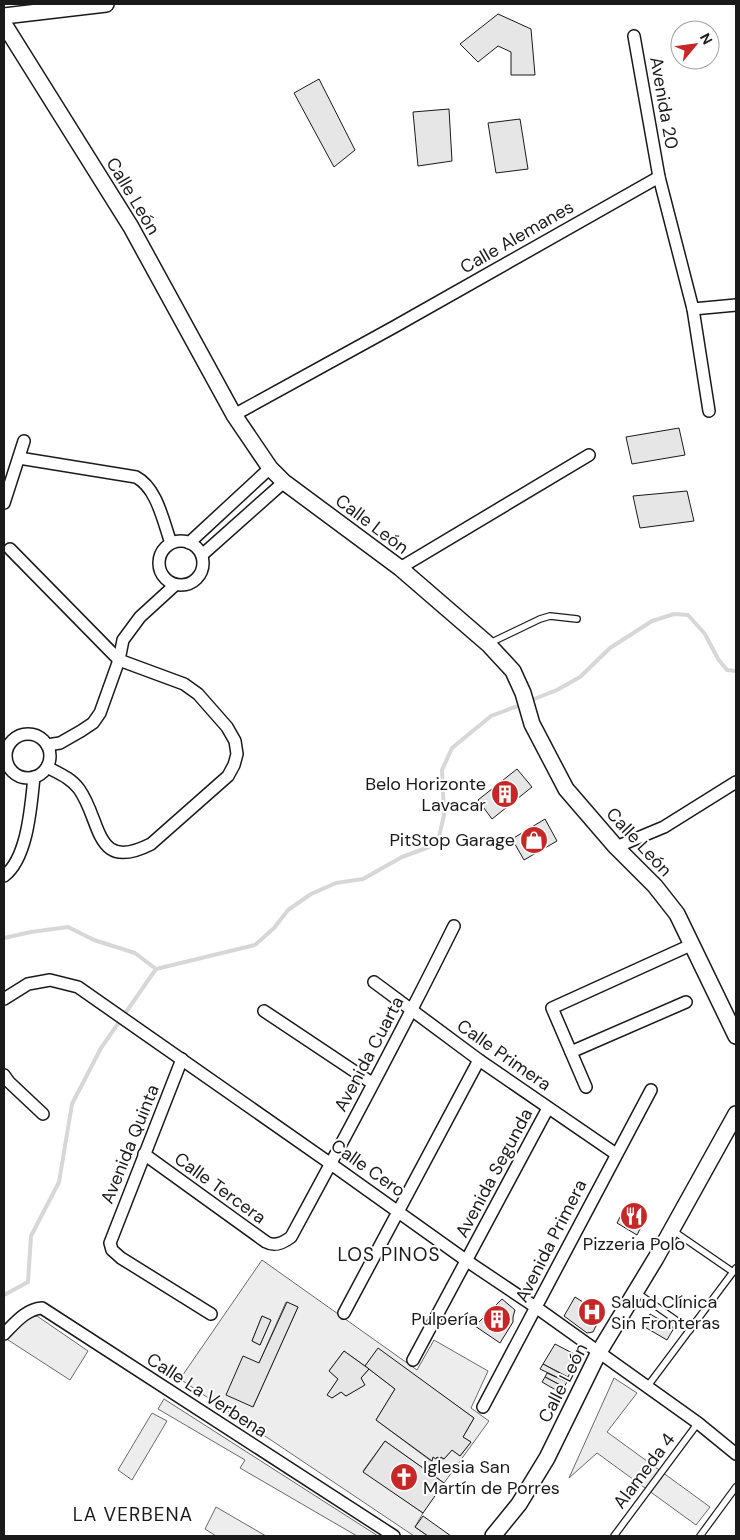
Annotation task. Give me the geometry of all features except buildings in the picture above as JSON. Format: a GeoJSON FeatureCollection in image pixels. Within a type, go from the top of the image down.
{"type":"FeatureCollection","features":[{"type":"Feature","properties":{"kind":"main road"},"geometry":{"type":"LineString","coordinates":[[4,16],[106,4]]}},
{"type":"Feature","properties":{"kind":"main road","name":"Calle León"},"geometry":{"type":"LineString","coordinates":[[4,24],[131,226],[234,415],[270,468],[284,482],[400,568],[488,644],[513,671],[523,693],[532,724],[566,790],[616,847],[655,886],[677,914],[736,1036]]}},
{"type":"Feature","properties":{"kind":"main road","name":"Calle León"},"geometry":{"type":"LineString","coordinates":[[493,1536],[519,1504],[547,1458],[599,1352],[672,1230],[736,1114]]}},
{"type":"Feature","properties":{"kind":"street","name":"Avenida 20"},"geometry":{"type":"LineString","coordinates":[[634,36],[659,177]]}},
{"type":"Feature","properties":{"kind":"street","name":"Calle Alemanes"},"geometry":{"type":"LineString","coordinates":[[234,415],[659,177]]}},
{"type":"Feature","properties":{"kind":"street"},"geometry":{"type":"LineString","coordinates":[[659,177],[693,309],[709,411]]}},
{"type":"Feature","properties":{"kind":"street"},"geometry":{"type":"LineString","coordinates":[[693,309],[736,305]]}},
{"type":"Feature","properties":{"kind":"street"},"geometry":{"type":"LineString","coordinates":[[4,503],[24,441]]}},
{"type":"Feature","properties":{"kind":"street"},"geometry":{"type":"LineString","coordinates":[[400,568],[589,455]]}},
{"type":"Feature","properties":{"kind":"street"},"geometry":{"type":"LineString","coordinates":[[19,458],[136,477],[142,480],[153,492],[171,543]]}},
{"type":"Feature","properties":{"kind":"street"},"geometry":{"type":"LineString","coordinates":[[189,542],[270,468]]}},
{"type":"Feature","properties":{"kind":"street"},"geometry":{"type":"LineString","coordinates":[[202,555],[284,482]]}},
{"type":"Feature","properties":{"kind":"street"},"geometry":{"type":"LineString","coordinates":[[189,542],[202,555],[203,570],[200,576],[188,585],[175,585],[167,582],[159,569],[158,561],[160,554],[171,543],[189,542]]}},
{"type":"Feature","properties":{"kind":"street"},"geometry":{"type":"LineString","coordinates":[[10,549],[119,660],[184,684],[198,694],[227,727],[235,741],[237,754],[228,776],[152,844],[137,852],[123,853],[112,850],[103,843],[87,802],[78,787],[66,777],[47,767]]}},
{"type":"Feature","properties":{"kind":"street"},"geometry":{"type":"LineString","coordinates":[[47,745],[60,743],[93,722],[100,713],[119,660],[123,640],[140,617],[175,585]]}},
{"type":"Feature","properties":{"kind":"street"},"geometry":{"type":"LineString","coordinates":[[29,734],[36,736],[47,745],[49,760],[44,771],[34,777],[20,777],[10,768],[6,756],[7,740],[29,734]]}},
{"type":"Feature","properties":{"kind":"street"},"geometry":{"type":"LineString","coordinates":[[4,876],[16,859],[30,819],[34,777]]}},
{"type":"Feature","properties":{"kind":"street"},"geometry":{"type":"LineString","coordinates":[[616,847],[664,827],[736,782]]}},
{"type":"Feature","properties":{"kind":"street","name":"Avenida Cuarta"},"geometry":{"type":"LineString","coordinates":[[278,1245],[291,1237],[412,1010],[454,926]]}},
{"type":"Feature","properties":{"kind":"street"},"geometry":{"type":"LineString","coordinates":[[586,1086],[552,1008],[693,944]]}},
{"type":"Feature","properties":{"kind":"street","name":"Calle Cero"},"geometry":{"type":"LineString","coordinates":[[4,999],[28,984],[50,980],[78,987],[599,1352],[698,1423],[736,1454]]}},
{"type":"Feature","properties":{"kind":"street","name":"Calle Primera"},"geometry":{"type":"LineString","coordinates":[[374,982],[479,1060],[616,1154]]}},
{"type":"Feature","properties":{"kind":"street"},"geometry":{"type":"LineString","coordinates":[[571,1052],[686,1002]]}},
{"type":"Feature","properties":{"kind":"street"},"geometry":{"type":"LineString","coordinates":[[264,1011],[372,1083]]}},
{"type":"Feature","properties":{"kind":"street","name":"Avenida Quinta"},"geometry":{"type":"LineString","coordinates":[[182,1059],[110,1243],[112,1250],[121,1258],[211,1314]]}},
{"type":"Feature","properties":{"kind":"street"},"geometry":{"type":"LineString","coordinates":[[344,1313],[479,1060]]}},
{"type":"Feature","properties":{"kind":"street"},"geometry":{"type":"LineString","coordinates":[[4,1075],[43,1114]]}},
{"type":"Feature","properties":{"kind":"street","name":"Avenida Primera"},"geometry":{"type":"LineString","coordinates":[[484,1407],[651,1090]]}},
{"type":"Feature","properties":{"kind":"street","name":"Avenida Segunda"},"geometry":{"type":"LineString","coordinates":[[413,1360],[548,1108]]}},
{"type":"Feature","properties":{"kind":"street","name":"Calle Tercera"},"geometry":{"type":"LineString","coordinates":[[144,1154],[266,1242],[278,1245]]}},
{"type":"Feature","properties":{"kind":"street","name":"Calle La Verbena"},"geometry":{"type":"LineString","coordinates":[[4,1334],[28,1312],[34,1308],[42,1308],[394,1536]]}},
{"type":"Feature","properties":{"kind":"lane"},"geometry":{"type":"LineString","coordinates":[[488,644],[540,618],[550,616],[577,619]]}},
{"type":"Feature","properties":{"kind":"lane"},"geometry":{"type":"LineString","coordinates":[[647,1387],[734,1270],[672,1230]]}},
{"type":"Feature","properties":{"kind":"lane"},"geometry":{"type":"LineString","coordinates":[[636,1292],[690,1330]]}},
{"type":"Feature","properties":{"kind":"lane","name":"Alameda 4"},"geometry":{"type":"LineString","coordinates":[[614,1536],[698,1423]]}},
{"type":"Feature","properties":{"kind":"lane"},"geometry":{"type":"LineString","coordinates":[[700,1536],[736,1487]]}},
{"type":"Feature","properties":{"kind":"shaded area"},"geometry":{"type":"Polygon","coordinates":[[[262,1260],[417,1370],[434,1340],[488,1371],[471,1408],[489,1421],[444,1483],[385,1441],[363,1471],[423,1513],[415,1527],[428,1536],[414,1536],[180,1379],[262,1260]],[[286,1302],[259,1363],[253,1407],[298,1307],[286,1302]],[[262,1316],[252,1341],[260,1345],[271,1320],[262,1316]],[[378,1349],[365,1366],[344,1351],[329,1371],[338,1379],[328,1394],[332,1398],[341,1392],[346,1396],[364,1385],[361,1378],[369,1369],[395,1389],[376,1420],[431,1461],[433,1457],[444,1459],[452,1450],[460,1456],[471,1442],[463,1437],[474,1418],[378,1349]]]}},
{"type":"Feature","properties":{"kind":"shaded area"},"geometry":{"type":"Polygon","coordinates":[[[31,1316],[37,1316],[88,1351],[70,1380],[5,1338],[31,1316]]]}},
{"type":"Feature","properties":{"kind":"shaded area"},"geometry":{"type":"Polygon","coordinates":[[[614,1378],[637,1393],[607,1432],[710,1507],[696,1525],[597,1453],[569,1478],[614,1378]]]}},
{"type":"Feature","properties":{"kind":"shaded area"},"geometry":{"type":"Polygon","coordinates":[[[164,1399],[378,1536],[357,1536],[240,1468],[245,1460],[158,1409],[164,1399]]]}},
{"type":"Feature","properties":{"kind":"shaded area"},"geometry":{"type":"Polygon","coordinates":[[[152,1413],[167,1421],[132,1480],[118,1470],[152,1413]]]}},
{"type":"Feature","properties":{"kind":"shaded area"},"geometry":{"type":"Polygon","coordinates":[[[216,1507],[266,1536],[216,1536],[205,1529],[216,1507]]]}},
{"type":"Feature","properties":{"kind":"waterway"},"geometry":{"type":"LineString","coordinates":[[529,701],[557,690],[580,677],[610,648],[652,621],[674,614],[688,615],[705,634],[718,659],[727,670],[736,671]]}},
{"type":"Feature","properties":{"kind":"waterway"},"geometry":{"type":"LineString","coordinates":[[4,938],[68,927],[94,940],[135,953],[156,969],[255,945],[274,928],[288,910],[311,894],[336,883],[363,879],[402,857],[429,847],[439,837],[444,815],[442,770],[452,748],[491,716],[523,704]]}},
{"type":"Feature","properties":{"kind":"waterway"},"geometry":{"type":"LineString","coordinates":[[4,1295],[28,1282],[31,1236],[59,1182],[72,1104],[101,1048],[156,969]]}},
{"type":"Feature","properties":{"kind":"place","name":"Belo Horizonte Lavacar"},"geometry":{"type":"Point","coordinates":[505,794]}},
{"type":"Feature","properties":{"kind":"place","name":"PitStop Garage"},"geometry":{"type":"Point","coordinates":[534,840]}},
{"type":"Feature","properties":{"kind":"place","name":"Pizzeria Polo"},"geometry":{"type":"Point","coordinates":[634,1216]}},
{"type":"Feature","properties":{"kind":"place","name":"Salud Clínica Sin Fronteras"},"geometry":{"type":"Point","coordinates":[592,1312]}},
{"type":"Feature","properties":{"kind":"place","name":"Pulpería"},"geometry":{"type":"Point","coordinates":[497,1319]}},
{"type":"Feature","properties":{"kind":"place","name":"Iglesia San Martín de Porres"},"geometry":{"type":"Point","coordinates":[404,1477]}},
{"type":"Feature","properties":{"kind":"district","name":"LOS PINOS"},"geometry":{"type":"Point","coordinates":[389,1254]}},
{"type":"Feature","properties":{"kind":"district","name":"LA VERBENA"},"geometry":{"type":"Point","coordinates":[133,1514]}}]}
